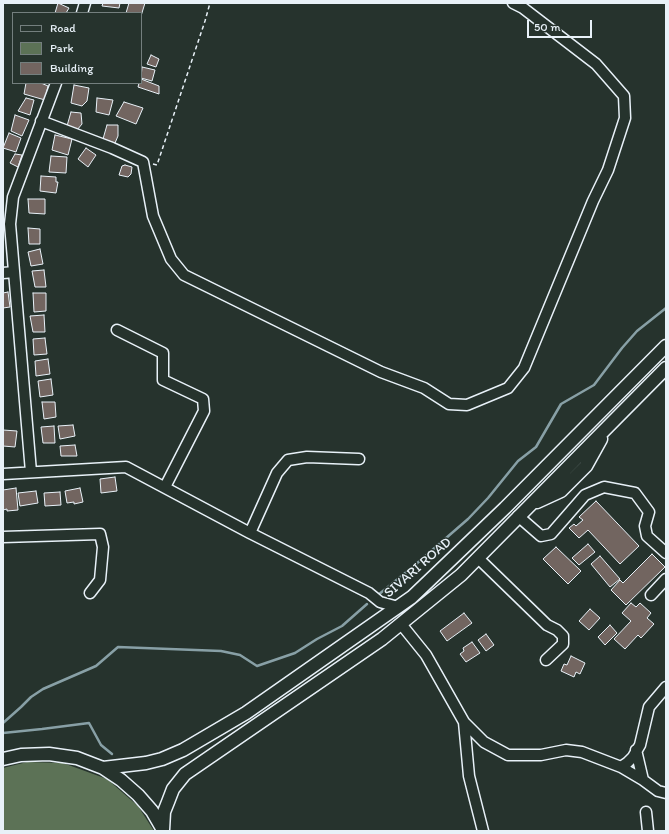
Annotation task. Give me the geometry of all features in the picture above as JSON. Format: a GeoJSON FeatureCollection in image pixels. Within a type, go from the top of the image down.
{"type":"FeatureCollection","features":[{"type":"Feature","properties":{"kind":"main road","name":"SIVARI ROAD"},"geometry":{"type":"LineString","coordinates":[[103,768],[146,763],[162,759],[183,750],[246,713],[412,597],[666,346]]}},
{"type":"Feature","properties":{"kind":"main road"},"geometry":{"type":"LineString","coordinates":[[164,831],[164,812],[173,789],[185,774],[382,639],[461,575],[666,368]]}},
{"type":"Feature","properties":{"kind":"main road"},"geometry":{"type":"LineString","coordinates":[[3,759],[21,754],[49,754],[77,758],[103,768],[138,794],[152,811],[164,831]]}},
{"type":"Feature","properties":{"kind":"street"},"geometry":{"type":"LineString","coordinates":[[41,121],[112,148],[143,162],[153,216],[170,259],[184,275],[381,372],[424,388],[449,404],[467,405],[508,388],[524,368],[593,201],[608,170],[625,118],[624,96],[596,64],[523,8],[514,3]]}},
{"type":"Feature","properties":{"kind":"street"},"geometry":{"type":"LineString","coordinates":[[31,472],[10,224],[13,197],[56,84]]}},
{"type":"Feature","properties":{"kind":"street"},"geometry":{"type":"LineString","coordinates":[[3,273],[14,272]]}},
{"type":"Feature","properties":{"kind":"street"},"geometry":{"type":"LineString","coordinates":[[117,330],[163,353],[163,380],[203,399],[204,411],[165,487]]}},
{"type":"Feature","properties":{"kind":"street"},"geometry":{"type":"LineString","coordinates":[[250,533],[277,473],[288,460],[307,457],[359,459]]}},
{"type":"Feature","properties":{"kind":"street"},"geometry":{"type":"LineString","coordinates":[[3,474],[126,467],[250,533],[369,593],[380,602],[398,607]]}},
{"type":"Feature","properties":{"kind":"street"},"geometry":{"type":"LineString","coordinates":[[518,516],[540,536],[551,534],[585,495],[604,487],[635,493],[649,512],[645,526],[647,536],[666,553]]}},
{"type":"Feature","properties":{"kind":"street"},"geometry":{"type":"LineString","coordinates":[[3,537],[100,534],[103,548],[100,580],[90,593]]}},
{"type":"Feature","properties":{"kind":"street"},"geometry":{"type":"LineString","coordinates":[[478,558],[547,625],[557,630],[563,636],[563,644],[546,660]]}},
{"type":"Feature","properties":{"kind":"street"},"geometry":{"type":"LineString","coordinates":[[651,595],[666,579]]}},
{"type":"Feature","properties":{"kind":"street"},"geometry":{"type":"LineString","coordinates":[[378,621],[381,609],[380,602]]}},
{"type":"Feature","properties":{"kind":"street"},"geometry":{"type":"LineString","coordinates":[[400,624],[426,655],[464,722],[484,742],[508,755],[541,755],[566,750],[582,752],[621,767],[658,791],[666,793]]}},
{"type":"Feature","properties":{"kind":"street"},"geometry":{"type":"LineString","coordinates":[[621,767],[627,763],[640,745],[649,707],[666,687]]}},
{"type":"Feature","properties":{"kind":"street"},"geometry":{"type":"LineString","coordinates":[[464,722],[468,776],[483,831]]}},
{"type":"Feature","properties":{"kind":"street"},"geometry":{"type":"LineString","coordinates":[[636,750],[643,780]]}},
{"type":"Feature","properties":{"kind":"street"},"geometry":{"type":"LineString","coordinates":[[646,812],[648,831]]}},
{"type":"Feature","properties":{"kind":"path"},"geometry":{"type":"LineString","coordinates":[[143,162],[157,165],[210,3]]}},
{"type":"Feature","properties":{"kind":"green space"},"geometry":{"type":"Polygon","coordinates":[[[27,762],[63,763],[107,779],[138,806],[154,831],[3,831],[3,768],[27,762]]]}},
{"type":"Feature","properties":{"kind":"building"},"geometry":{"type":"Polygon","coordinates":[[[58,3],[69,8],[67,12],[55,12],[58,3]]]}},
{"type":"Feature","properties":{"kind":"building"},"geometry":{"type":"Polygon","coordinates":[[[103,3],[120,3],[119,8],[102,6],[103,3]]]}},
{"type":"Feature","properties":{"kind":"building"},"geometry":{"type":"Polygon","coordinates":[[[129,3],[145,3],[142,13],[126,12],[129,3]]]}},
{"type":"Feature","properties":{"kind":"building"},"geometry":{"type":"Polygon","coordinates":[[[151,55],[159,59],[156,67],[147,64],[151,55]]]}},
{"type":"Feature","properties":{"kind":"building"},"geometry":{"type":"Polygon","coordinates":[[[142,67],[155,70],[152,81],[142,78],[142,67]]]}},
{"type":"Feature","properties":{"kind":"building"},"geometry":{"type":"Polygon","coordinates":[[[142,79],[159,86],[159,94],[138,87],[139,84],[142,84],[142,79]]]}},
{"type":"Feature","properties":{"kind":"building"},"geometry":{"type":"Polygon","coordinates":[[[26,84],[43,84],[48,86],[45,100],[24,94],[26,84]]]}},
{"type":"Feature","properties":{"kind":"building"},"geometry":{"type":"Polygon","coordinates":[[[74,85],[89,88],[87,101],[82,106],[71,103],[74,85]]]}},
{"type":"Feature","properties":{"kind":"building"},"geometry":{"type":"Polygon","coordinates":[[[26,98],[34,100],[30,115],[18,111],[26,98]]]}},
{"type":"Feature","properties":{"kind":"building"},"geometry":{"type":"Polygon","coordinates":[[[97,98],[113,100],[109,115],[96,112],[97,98]]]}},
{"type":"Feature","properties":{"kind":"building"},"geometry":{"type":"Polygon","coordinates":[[[124,102],[143,108],[136,124],[116,116],[124,102]]]}},
{"type":"Feature","properties":{"kind":"building"},"geometry":{"type":"Polygon","coordinates":[[[71,112],[81,113],[82,124],[77,130],[67,126],[71,112]]]}},
{"type":"Feature","properties":{"kind":"building"},"geometry":{"type":"Polygon","coordinates":[[[15,115],[29,120],[22,136],[11,131],[15,115]]]}},
{"type":"Feature","properties":{"kind":"building"},"geometry":{"type":"Polygon","coordinates":[[[107,125],[118,125],[118,136],[115,143],[103,139],[107,125]]]}},
{"type":"Feature","properties":{"kind":"building"},"geometry":{"type":"Polygon","coordinates":[[[9,133],[21,138],[16,152],[3,148],[9,133]]]}},
{"type":"Feature","properties":{"kind":"building"},"geometry":{"type":"Polygon","coordinates":[[[55,135],[72,139],[68,155],[52,150],[55,135]]]}},
{"type":"Feature","properties":{"kind":"building"},"geometry":{"type":"Polygon","coordinates":[[[86,148],[96,155],[88,167],[78,159],[86,148]]]}},
{"type":"Feature","properties":{"kind":"building"},"geometry":{"type":"Polygon","coordinates":[[[15,154],[22,155],[18,167],[10,163],[15,154]]]}},
{"type":"Feature","properties":{"kind":"building"},"geometry":{"type":"Polygon","coordinates":[[[51,156],[67,157],[66,173],[49,172],[51,156]]]}},
{"type":"Feature","properties":{"kind":"building"},"geometry":{"type":"Polygon","coordinates":[[[125,165],[132,167],[131,174],[128,177],[119,175],[122,166],[125,165]]]}},
{"type":"Feature","properties":{"kind":"building"},"geometry":{"type":"Polygon","coordinates":[[[41,176],[56,177],[56,182],[58,182],[56,193],[40,191],[41,176]]]}},
{"type":"Feature","properties":{"kind":"building"},"geometry":{"type":"Polygon","coordinates":[[[28,199],[45,199],[45,214],[29,213],[28,199]]]}},
{"type":"Feature","properties":{"kind":"building"},"geometry":{"type":"Polygon","coordinates":[[[28,228],[40,229],[40,244],[29,244],[28,228]]]}},
{"type":"Feature","properties":{"kind":"building"},"geometry":{"type":"Polygon","coordinates":[[[40,249],[43,264],[31,266],[28,252],[40,249]]]}},
{"type":"Feature","properties":{"kind":"building"},"geometry":{"type":"Polygon","coordinates":[[[44,270],[46,287],[35,287],[32,271],[44,270]]]}},
{"type":"Feature","properties":{"kind":"building"},"geometry":{"type":"Polygon","coordinates":[[[8,292],[10,307],[3,308],[3,293],[8,292]]]}},
{"type":"Feature","properties":{"kind":"building"},"geometry":{"type":"Polygon","coordinates":[[[33,293],[46,293],[46,311],[34,312],[33,293]]]}},
{"type":"Feature","properties":{"kind":"building"},"geometry":{"type":"Polygon","coordinates":[[[44,315],[45,332],[33,332],[30,316],[44,315]]]}},
{"type":"Feature","properties":{"kind":"building"},"geometry":{"type":"Polygon","coordinates":[[[45,338],[47,354],[34,355],[33,339],[45,338]]]}},
{"type":"Feature","properties":{"kind":"building"},"geometry":{"type":"Polygon","coordinates":[[[48,359],[50,374],[36,376],[35,361],[48,359]]]}},
{"type":"Feature","properties":{"kind":"building"},"geometry":{"type":"Polygon","coordinates":[[[51,379],[53,395],[40,397],[38,381],[51,379]]]}},
{"type":"Feature","properties":{"kind":"building"},"geometry":{"type":"Polygon","coordinates":[[[42,402],[55,402],[56,417],[44,419],[42,402]]]}},
{"type":"Feature","properties":{"kind":"building"},"geometry":{"type":"Polygon","coordinates":[[[73,425],[75,436],[60,439],[58,426],[73,425]]]}},
{"type":"Feature","properties":{"kind":"building"},"geometry":{"type":"Polygon","coordinates":[[[54,426],[55,443],[43,443],[41,427],[54,426]]]}},
{"type":"Feature","properties":{"kind":"building"},"geometry":{"type":"Polygon","coordinates":[[[3,430],[17,431],[15,447],[3,446],[3,430]]]}},
{"type":"Feature","properties":{"kind":"building"},"geometry":{"type":"Polygon","coordinates":[[[75,445],[77,456],[61,456],[60,446],[75,445]]]}},
{"type":"Feature","properties":{"kind":"building"},"geometry":{"type":"Polygon","coordinates":[[[115,477],[117,491],[101,493],[100,479],[115,477]]]}},
{"type":"Feature","properties":{"kind":"building"},"geometry":{"type":"Polygon","coordinates":[[[16,488],[18,510],[3,510],[3,490],[16,488]]]}},
{"type":"Feature","properties":{"kind":"building"},"geometry":{"type":"Polygon","coordinates":[[[80,488],[83,502],[74,504],[74,502],[67,503],[65,491],[80,488]]]}},
{"type":"Feature","properties":{"kind":"building"},"geometry":{"type":"Polygon","coordinates":[[[36,491],[38,503],[20,506],[18,493],[36,491]]]}},
{"type":"Feature","properties":{"kind":"building"},"geometry":{"type":"Polygon","coordinates":[[[60,492],[61,505],[45,506],[44,493],[60,492]]]}},
{"type":"Feature","properties":{"kind":"building"},"geometry":{"type":"Polygon","coordinates":[[[596,501],[639,546],[620,564],[588,530],[579,538],[569,528],[574,524],[576,526],[583,520],[579,517],[596,501]]]}},
{"type":"Feature","properties":{"kind":"building"},"geometry":{"type":"Polygon","coordinates":[[[588,544],[595,552],[579,565],[572,558],[588,544]]]}},
{"type":"Feature","properties":{"kind":"building"},"geometry":{"type":"Polygon","coordinates":[[[556,547],[581,571],[568,584],[543,559],[556,547]]]}},
{"type":"Feature","properties":{"kind":"building"},"geometry":{"type":"Polygon","coordinates":[[[652,554],[665,567],[626,605],[611,590],[620,580],[623,583],[652,554]]]}},
{"type":"Feature","properties":{"kind":"building"},"geometry":{"type":"Polygon","coordinates":[[[600,556],[620,579],[610,587],[591,564],[600,556]]]}},
{"type":"Feature","properties":{"kind":"building"},"geometry":{"type":"Polygon","coordinates":[[[631,603],[636,607],[640,603],[651,613],[647,618],[654,624],[641,638],[638,635],[625,649],[614,639],[631,621],[622,613],[631,603]]]}},
{"type":"Feature","properties":{"kind":"building"},"geometry":{"type":"Polygon","coordinates":[[[590,609],[600,618],[589,630],[579,621],[590,609]]]}},
{"type":"Feature","properties":{"kind":"building"},"geometry":{"type":"Polygon","coordinates":[[[464,613],[472,623],[447,641],[440,631],[464,613]]]}},
{"type":"Feature","properties":{"kind":"building"},"geometry":{"type":"Polygon","coordinates":[[[610,625],[617,633],[605,645],[598,637],[610,625]]]}},
{"type":"Feature","properties":{"kind":"building"},"geometry":{"type":"Polygon","coordinates":[[[486,634],[494,645],[486,651],[478,640],[486,634]]]}},
{"type":"Feature","properties":{"kind":"building"},"geometry":{"type":"Polygon","coordinates":[[[472,642],[480,653],[466,662],[460,654],[464,651],[463,648],[472,642]]]}},
{"type":"Feature","properties":{"kind":"building"},"geometry":{"type":"Polygon","coordinates":[[[571,656],[585,663],[580,674],[576,672],[574,677],[561,671],[564,664],[567,665],[571,656]]]}},
{"type":"Feature","properties":{"kind":"waterway"},"geometry":{"type":"LineString","coordinates":[[378,595],[468,519],[488,498],[518,461],[536,447],[561,404],[594,385],[637,331],[666,308]]}},
{"type":"Feature","properties":{"kind":"waterway"},"geometry":{"type":"LineString","coordinates":[[3,723],[31,697],[43,689],[96,666],[118,647],[221,651],[240,655],[257,666],[295,653],[342,626],[367,604]]}},
{"type":"Feature","properties":{"kind":"waterway"},"geometry":{"type":"LineString","coordinates":[[3,733],[89,723],[101,745],[112,754]]}}]}
